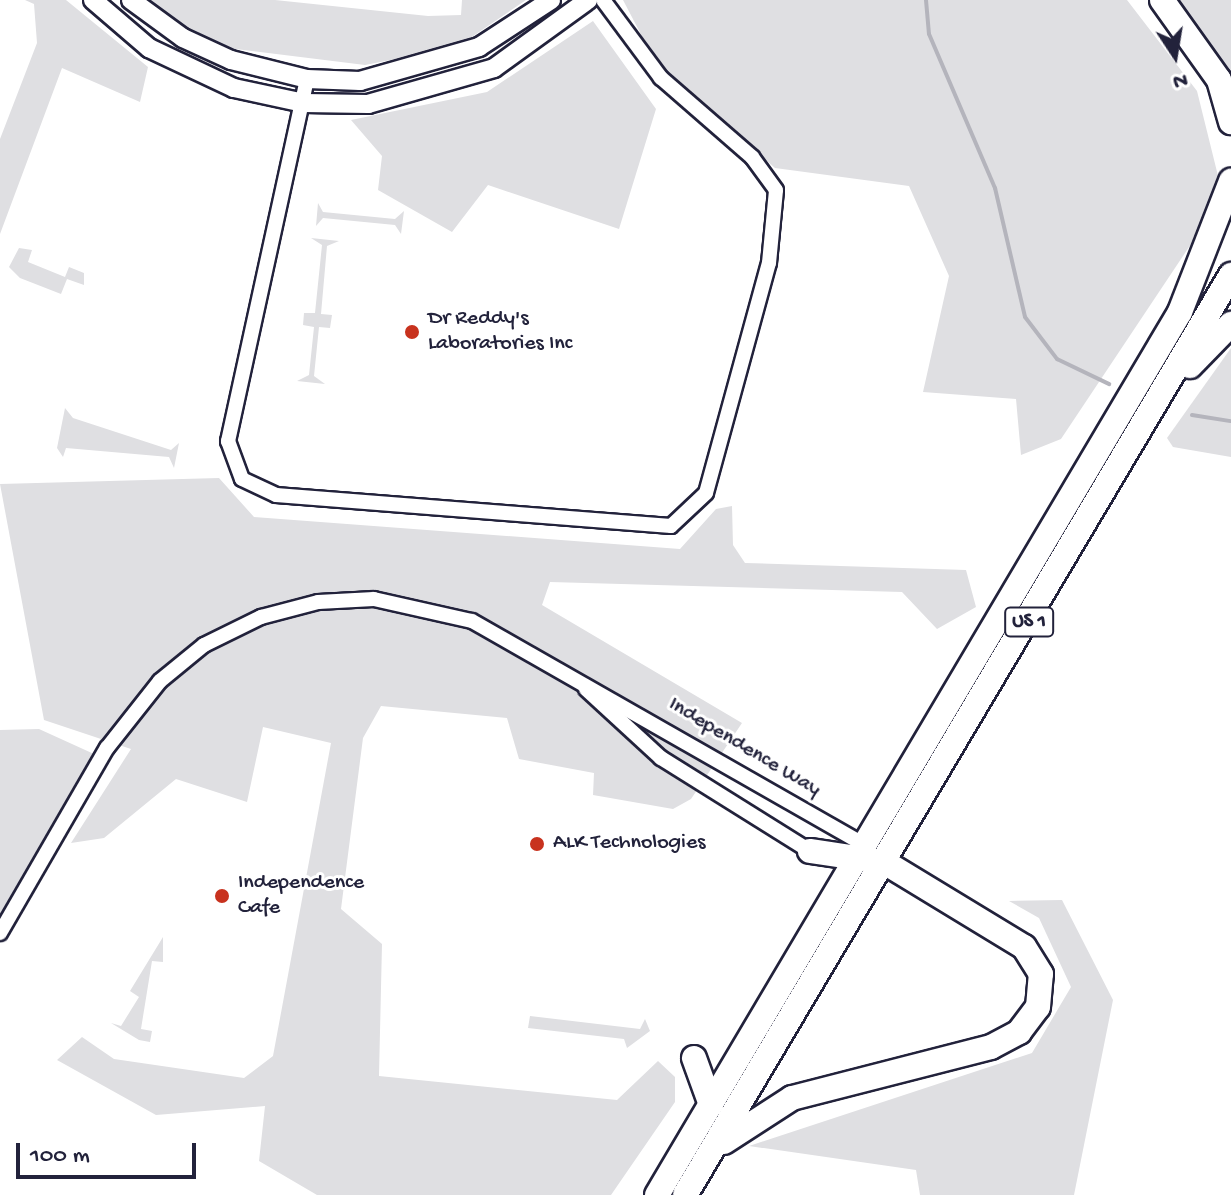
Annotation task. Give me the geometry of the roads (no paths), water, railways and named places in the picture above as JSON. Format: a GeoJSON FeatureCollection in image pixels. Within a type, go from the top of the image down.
{"type":"FeatureCollection","features":[{"type":"Feature","properties":{"kind":"highway"},"geometry":{"type":"LineString","coordinates":[[1162,0],[1219,80],[1231,122]]}},
{"type":"Feature","properties":{"kind":"highway"},"geometry":{"type":"LineString","coordinates":[[1180,312],[1231,181]]}},
{"type":"Feature","properties":{"kind":"highway","name":"US 1"},"geometry":{"type":"LineString","coordinates":[[685,1195],[713,1151],[869,856],[1180,312],[1231,241]]}},
{"type":"Feature","properties":{"kind":"highway","name":"US 1"},"geometry":{"type":"LineString","coordinates":[[657,1195],[827,911],[869,856],[1174,382],[1231,275]]}},
{"type":"Feature","properties":{"kind":"highway"},"geometry":{"type":"LineString","coordinates":[[1174,382],[1231,324]]}},
{"type":"Feature","properties":{"kind":"highway"},"geometry":{"type":"LineString","coordinates":[[713,1151],[792,1098],[991,1047],[1019,1032],[1038,1007],[1041,974],[1024,947],[869,856],[810,851]]}},
{"type":"Feature","properties":{"kind":"highway"},"geometry":{"type":"LineString","coordinates":[[810,851],[830,889],[827,911]]}},
{"type":"Feature","properties":{"kind":"highway"},"geometry":{"type":"LineString","coordinates":[[711,1105],[694,1058],[743,1051]]}},
{"type":"Feature","properties":{"kind":"street"},"geometry":{"type":"LineString","coordinates":[[93,0],[149,48],[191,71],[304,103],[368,104],[461,83],[531,45],[588,0]]}},
{"type":"Feature","properties":{"kind":"street"},"geometry":{"type":"LineString","coordinates":[[131,0],[195,44],[307,79],[360,81],[449,60],[512,29],[551,0]]}},
{"type":"Feature","properties":{"kind":"street"},"geometry":{"type":"LineString","coordinates":[[307,79],[228,441],[242,479],[276,495],[671,526],[706,493],[769,263],[776,190],[752,157],[661,78],[603,0]]}},
{"type":"Feature","properties":{"kind":"street","name":"Independence Way"},"geometry":{"type":"LineString","coordinates":[[0,933],[107,748],[160,681],[204,645],[261,617],[318,602],[417,604],[472,621],[869,856]]}},
{"type":"Feature","properties":{"kind":"street","name":"Independence Way"},"geometry":{"type":"LineString","coordinates":[[577,681],[661,758],[810,851]]}},
{"type":"Feature","properties":{"kind":"waterway"},"geometry":{"type":"LineString","coordinates":[[926,0],[929,34],[995,188],[1025,317],[1057,359],[1109,384]]}},
{"type":"Feature","properties":{"kind":"waterway"},"geometry":{"type":"LineString","coordinates":[[1192,415],[1231,421]]}},
{"type":"Feature","properties":{"kind":"place","name":"Dr Reddy's Laboratories Inc"},"geometry":{"type":"Point","coordinates":[412,332]}},
{"type":"Feature","properties":{"kind":"place","name":"ALK Technologies"},"geometry":{"type":"Point","coordinates":[537,844]}},
{"type":"Feature","properties":{"kind":"place","name":"Independence Cafe"},"geometry":{"type":"Point","coordinates":[222,896]}}]}
